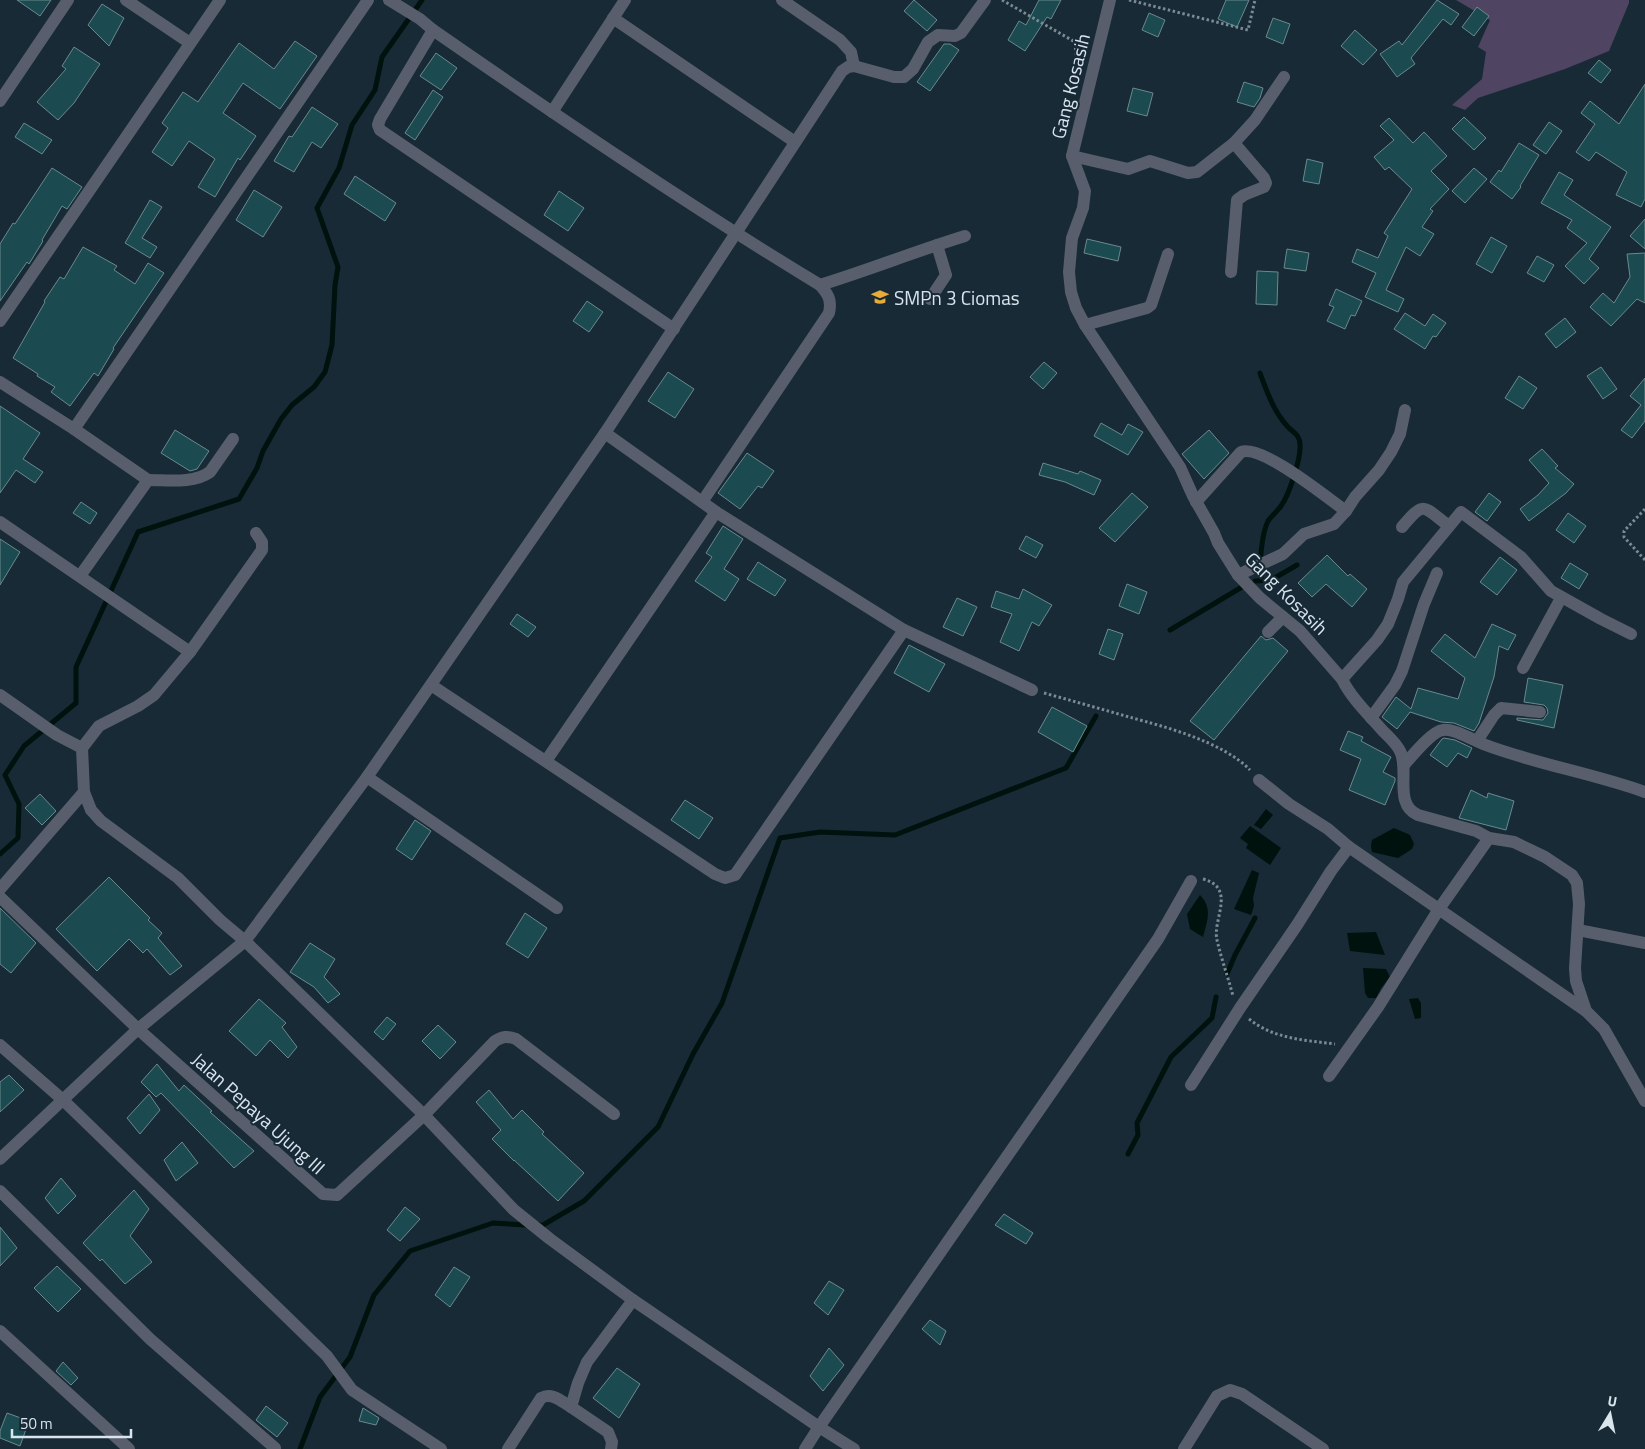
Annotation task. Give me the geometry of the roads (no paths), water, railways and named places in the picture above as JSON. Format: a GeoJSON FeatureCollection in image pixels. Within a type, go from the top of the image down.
{"type":"FeatureCollection","features":[{"type":"Feature","properties":{"kind":"street"},"geometry":{"type":"LineString","coordinates":[[0,101],[68,0]]}},
{"type":"Feature","properties":{"kind":"street"},"geometry":{"type":"LineString","coordinates":[[126,0],[190,43]]}},
{"type":"Feature","properties":{"kind":"street"},"geometry":{"type":"LineString","coordinates":[[0,321],[220,0]]}},
{"type":"Feature","properties":{"kind":"street"},"geometry":{"type":"LineString","coordinates":[[74,429],[368,0]]}},
{"type":"Feature","properties":{"kind":"street"},"geometry":{"type":"LineString","coordinates":[[390,0],[552,112],[736,234],[820,285],[830,298],[829,313],[702,502]]}},
{"type":"Feature","properties":{"kind":"street"},"geometry":{"type":"LineString","coordinates":[[552,112],[625,0]]}},
{"type":"Feature","properties":{"kind":"street"},"geometry":{"type":"LineString","coordinates":[[782,0],[840,40],[851,52],[854,66]]}},
{"type":"Feature","properties":{"kind":"street"},"geometry":{"type":"LineString","coordinates":[[0,1159],[138,1029],[245,941],[367,777],[605,433],[842,71],[854,66],[894,77],[904,77],[913,69],[928,42],[938,35],[955,36],[962,33],[985,0]]}},
{"type":"Feature","properties":{"kind":"street","name":"Gang Kosasih"},"geometry":{"type":"LineString","coordinates":[[1110,0],[1072,156],[1085,191],[1083,208],[1072,238],[1069,272],[1071,292],[1076,308],[1085,325],[1180,467],[1218,543],[1260,598],[1300,631],[1401,752],[1404,765],[1403,789],[1406,802],[1411,811],[1418,815],[1476,831],[1489,838],[1514,842],[1545,857],[1572,875],[1577,883],[1578,892],[1576,981],[1586,1011],[1604,1029],[1645,1101]]}},
{"type":"Feature","properties":{"kind":"street"},"geometry":{"type":"LineString","coordinates":[[613,18],[795,142]]}},
{"type":"Feature","properties":{"kind":"street"},"geometry":{"type":"LineString","coordinates":[[433,30],[380,119],[378,125],[380,130],[674,329]]}},
{"type":"Feature","properties":{"kind":"street"},"geometry":{"type":"LineString","coordinates":[[1072,156],[1128,169],[1150,162],[1188,173],[1197,172],[1234,142],[1255,120],[1284,77]]}},
{"type":"Feature","properties":{"kind":"street"},"geometry":{"type":"LineString","coordinates":[[1231,272],[1238,200],[1244,195],[1264,187],[1266,183],[1234,142]]}},
{"type":"Feature","properties":{"kind":"street"},"geometry":{"type":"LineString","coordinates":[[820,285],[965,236]]}},
{"type":"Feature","properties":{"kind":"street"},"geometry":{"type":"LineString","coordinates":[[930,299],[946,276],[937,244]]}},
{"type":"Feature","properties":{"kind":"street"},"geometry":{"type":"LineString","coordinates":[[1085,325],[1147,308],[1151,305],[1168,254]]}},
{"type":"Feature","properties":{"kind":"street"},"geometry":{"type":"LineString","coordinates":[[0,382],[74,429],[148,480],[191,479],[204,476],[210,472],[233,439]]}},
{"type":"Feature","properties":{"kind":"street"},"geometry":{"type":"LineString","coordinates":[[1241,574],[1283,554],[1304,534],[1334,524],[1346,511],[1355,496],[1379,470],[1391,452],[1400,434],[1406,410]]}},
{"type":"Feature","properties":{"kind":"street"},"geometry":{"type":"LineString","coordinates":[[605,433],[716,512],[904,630],[1032,690]]}},
{"type":"Feature","properties":{"kind":"street"},"geometry":{"type":"LineString","coordinates":[[1196,502],[1241,452],[1247,450],[1267,458],[1294,473],[1346,511]]}},
{"type":"Feature","properties":{"kind":"street"},"geometry":{"type":"LineString","coordinates":[[80,576],[148,480]]}},
{"type":"Feature","properties":{"kind":"street"},"geometry":{"type":"LineString","coordinates":[[1402,527],[1416,510],[1421,508],[1426,509],[1448,526]]}},
{"type":"Feature","properties":{"kind":"street"},"geometry":{"type":"LineString","coordinates":[[546,761],[716,512]]}},
{"type":"Feature","properties":{"kind":"street"},"geometry":{"type":"LineString","coordinates":[[1342,679],[1377,640],[1388,624],[1398,599],[1402,582],[1461,512],[1521,558],[1547,588],[1561,598],[1631,634]]}},
{"type":"Feature","properties":{"kind":"street"},"geometry":{"type":"LineString","coordinates":[[0,522],[190,652]]}},
{"type":"Feature","properties":{"kind":"street"},"geometry":{"type":"LineString","coordinates":[[256,533],[262,542],[262,550],[190,652],[154,694],[138,706],[100,726],[82,748],[84,792],[91,810],[101,821],[178,878],[220,920],[245,941],[424,1115],[514,1210],[633,1300],[854,1449]]}},
{"type":"Feature","properties":{"kind":"street"},"geometry":{"type":"LineString","coordinates":[[1371,718],[1395,685],[1402,670],[1424,604],[1437,573]]}},
{"type":"Feature","properties":{"kind":"street"},"geometry":{"type":"LineString","coordinates":[[1523,668],[1561,598]]}},
{"type":"Feature","properties":{"kind":"street"},"geometry":{"type":"LineString","coordinates":[[1268,632],[1283,616]]}},
{"type":"Feature","properties":{"kind":"street"},"geometry":{"type":"LineString","coordinates":[[431,684],[714,874],[725,878],[735,875],[904,630]]}},
{"type":"Feature","properties":{"kind":"street"},"geometry":{"type":"LineString","coordinates":[[0,695],[57,735],[82,748]]}},
{"type":"Feature","properties":{"kind":"street"},"geometry":{"type":"LineString","coordinates":[[1477,741],[1494,715],[1501,708],[1540,712]]}},
{"type":"Feature","properties":{"kind":"street"},"geometry":{"type":"LineString","coordinates":[[1404,765],[1436,732],[1446,729],[1560,768],[1624,784],[1645,792]]}},
{"type":"Feature","properties":{"kind":"street"},"geometry":{"type":"LineString","coordinates":[[367,777],[557,908]]}},
{"type":"Feature","properties":{"kind":"street"},"geometry":{"type":"LineString","coordinates":[[1259,780],[1289,804],[1328,829],[1349,847],[1586,1011]]}},
{"type":"Feature","properties":{"kind":"street"},"geometry":{"type":"LineString","coordinates":[[0,889],[84,792]]}},
{"type":"Feature","properties":{"kind":"street"},"geometry":{"type":"LineString","coordinates":[[1329,1076],[1378,1007],[1438,909],[1489,838]]}},
{"type":"Feature","properties":{"kind":"street"},"geometry":{"type":"LineString","coordinates":[[1190,1085],[1331,871],[1349,847]]}},
{"type":"Feature","properties":{"kind":"street"},"geometry":{"type":"LineString","coordinates":[[805,1449],[1158,939],[1191,881]]}},
{"type":"Feature","properties":{"kind":"street","name":"Jalan Pepaya Ujung III"},"geometry":{"type":"LineString","coordinates":[[0,897],[138,1029],[323,1194],[338,1195],[424,1115],[501,1037],[516,1038],[614,1114]]}},
{"type":"Feature","properties":{"kind":"street"},"geometry":{"type":"LineString","coordinates":[[1578,930],[1645,943]]}},
{"type":"Feature","properties":{"kind":"street"},"geometry":{"type":"LineString","coordinates":[[0,1044],[63,1100],[327,1356],[352,1390],[441,1449]]}},
{"type":"Feature","properties":{"kind":"street"},"geometry":{"type":"LineString","coordinates":[[0,1191],[150,1339],[275,1448]]}},
{"type":"Feature","properties":{"kind":"street"},"geometry":{"type":"LineString","coordinates":[[571,1406],[587,1362],[633,1300]]}},
{"type":"Feature","properties":{"kind":"street"},"geometry":{"type":"LineString","coordinates":[[0,1331],[129,1449]]}},
{"type":"Feature","properties":{"kind":"street"},"geometry":{"type":"LineString","coordinates":[[1184,1449],[1217,1396],[1230,1390],[1242,1394],[1323,1449]]}},
{"type":"Feature","properties":{"kind":"street"},"geometry":{"type":"LineString","coordinates":[[508,1449],[536,1402],[546,1395],[571,1406],[608,1432],[612,1442],[611,1449]]}},
{"type":"Feature","properties":{"kind":"waterway"},"geometry":{"type":"LineString","coordinates":[[0,854],[18,838],[19,804],[5,775],[24,746],[76,703],[76,667],[138,532],[239,499],[257,468],[263,451],[281,419],[292,405],[314,387],[325,372],[332,345],[335,285],[338,267],[317,208],[339,168],[352,125],[375,90],[382,57],[422,0]]}},
{"type":"Feature","properties":{"kind":"waterway"},"geometry":{"type":"LineString","coordinates":[[1260,373],[1275,408],[1283,421],[1298,436],[1300,442],[1300,451],[1294,477],[1281,506],[1266,526],[1262,542],[1262,580]]}},
{"type":"Feature","properties":{"kind":"waterway"},"geometry":{"type":"LineString","coordinates":[[1255,581],[1271,580],[1297,565]]}},
{"type":"Feature","properties":{"kind":"waterway"},"geometry":{"type":"LineString","coordinates":[[1170,630],[1242,587]]}},
{"type":"Feature","properties":{"kind":"waterway"},"geometry":{"type":"LineString","coordinates":[[538,1225],[543,1225],[584,1201],[658,1127],[693,1054],[722,1003],[780,838],[820,832],[895,835],[1066,768],[1096,716]]}},
{"type":"Feature","properties":{"kind":"waterway"},"geometry":{"type":"LineString","coordinates":[[1227,974],[1255,918]]}},
{"type":"Feature","properties":{"kind":"waterway"},"geometry":{"type":"LineString","coordinates":[[1128,1154],[1138,1135],[1137,1123],[1171,1057],[1212,1018],[1216,997]]}},
{"type":"Feature","properties":{"kind":"waterway"},"geometry":{"type":"LineString","coordinates":[[300,1449],[320,1397],[350,1357],[374,1295],[410,1251],[493,1223],[527,1225]]}},
{"type":"Feature","properties":{"kind":"place","name":"SMPn 3 Ciomas"},"geometry":{"type":"Point","coordinates":[880,297]}}]}
